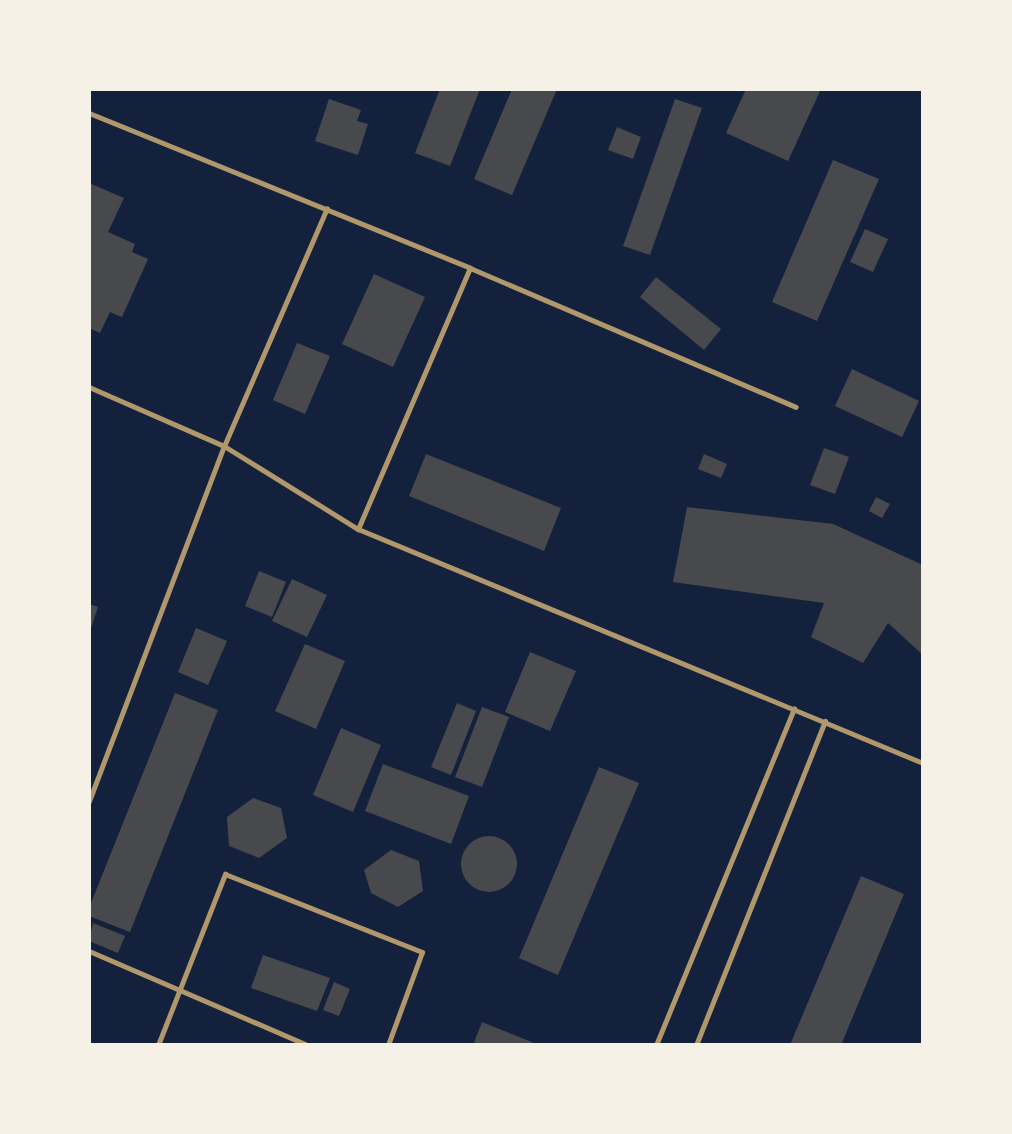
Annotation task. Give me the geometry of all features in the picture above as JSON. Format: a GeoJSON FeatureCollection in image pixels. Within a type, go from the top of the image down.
{"type":"FeatureCollection","features":[{"type":"Feature","properties":{"kind":"lane"},"geometry":{"type":"LineString","coordinates":[[89,113],[327,208],[796,407]]}},
{"type":"Feature","properties":{"kind":"lane"},"geometry":{"type":"LineString","coordinates":[[89,801],[224,446],[327,208]]}},
{"type":"Feature","properties":{"kind":"lane"},"geometry":{"type":"LineString","coordinates":[[358,529],[470,268]]}},
{"type":"Feature","properties":{"kind":"lane"},"geometry":{"type":"LineString","coordinates":[[89,387],[224,446],[358,529],[923,763]]}},
{"type":"Feature","properties":{"kind":"lane"},"geometry":{"type":"LineString","coordinates":[[656,1045],[794,708]]}},
{"type":"Feature","properties":{"kind":"lane"},"geometry":{"type":"LineString","coordinates":[[696,1045],[825,721]]}},
{"type":"Feature","properties":{"kind":"lane"},"geometry":{"type":"LineString","coordinates":[[158,1045],[225,874],[422,952],[388,1045]]}},
{"type":"Feature","properties":{"kind":"lane"},"geometry":{"type":"LineString","coordinates":[[89,951],[307,1045]]}},
{"type":"Feature","properties":{"kind":"building"},"geometry":{"type":"Polygon","coordinates":[[[440,89],[480,89],[450,166],[415,153],[440,89]]]}},
{"type":"Feature","properties":{"kind":"building"},"geometry":{"type":"Polygon","coordinates":[[[512,89],[557,89],[512,195],[474,179],[512,89]]]}},
{"type":"Feature","properties":{"kind":"building"},"geometry":{"type":"Polygon","coordinates":[[[746,89],[821,89],[788,161],[726,133],[746,89]]]}},
{"type":"Feature","properties":{"kind":"building"},"geometry":{"type":"Polygon","coordinates":[[[329,99],[361,110],[357,121],[368,124],[358,155],[315,141],[329,99]]]}},
{"type":"Feature","properties":{"kind":"building"},"geometry":{"type":"Polygon","coordinates":[[[675,99],[702,108],[650,255],[623,246],[675,99]]]}},
{"type":"Feature","properties":{"kind":"building"},"geometry":{"type":"Polygon","coordinates":[[[617,127],[641,137],[633,159],[608,150],[617,127]]]}},
{"type":"Feature","properties":{"kind":"building"},"geometry":{"type":"Polygon","coordinates":[[[833,160],[879,179],[817,321],[772,302],[833,160]]]}},
{"type":"Feature","properties":{"kind":"building"},"geometry":{"type":"Polygon","coordinates":[[[89,183],[124,198],[108,232],[135,244],[132,252],[148,259],[122,317],[110,312],[100,333],[89,328],[89,183]]]}},
{"type":"Feature","properties":{"kind":"building"},"geometry":{"type":"Polygon","coordinates":[[[865,229],[888,239],[873,272],[850,262],[865,229]]]}},
{"type":"Feature","properties":{"kind":"building"},"geometry":{"type":"Polygon","coordinates":[[[374,274],[425,297],[393,367],[342,344],[374,274]]]}},
{"type":"Feature","properties":{"kind":"building"},"geometry":{"type":"Polygon","coordinates":[[[656,277],[721,329],[704,350],[640,297],[656,277]]]}},
{"type":"Feature","properties":{"kind":"building"},"geometry":{"type":"Polygon","coordinates":[[[297,343],[330,356],[305,414],[273,400],[297,343]]]}},
{"type":"Feature","properties":{"kind":"building"},"geometry":{"type":"Polygon","coordinates":[[[852,369],[919,401],[902,437],[835,406],[852,369]]]}},
{"type":"Feature","properties":{"kind":"building"},"geometry":{"type":"Polygon","coordinates":[[[824,448],[849,457],[835,494],[810,485],[824,448]]]}},
{"type":"Feature","properties":{"kind":"building"},"geometry":{"type":"Polygon","coordinates":[[[426,454],[561,508],[544,551],[409,496],[426,454]]]}},
{"type":"Feature","properties":{"kind":"building"},"geometry":{"type":"Polygon","coordinates":[[[704,454],[727,464],[721,478],[698,469],[704,454]]]}},
{"type":"Feature","properties":{"kind":"building"},"geometry":{"type":"Polygon","coordinates":[[[876,497],[890,504],[882,518],[869,511],[876,497]]]}},
{"type":"Feature","properties":{"kind":"building"},"geometry":{"type":"Polygon","coordinates":[[[687,507],[833,524],[923,565],[923,655],[888,623],[863,663],[811,637],[824,603],[673,582],[687,507]]]}},
{"type":"Feature","properties":{"kind":"building"},"geometry":{"type":"Polygon","coordinates":[[[259,571],[286,582],[272,617],[245,606],[259,571]]]}},
{"type":"Feature","properties":{"kind":"building"},"geometry":{"type":"Polygon","coordinates":[[[292,579],[327,595],[307,637],[272,621],[292,579]]]}},
{"type":"Feature","properties":{"kind":"building"},"geometry":{"type":"Polygon","coordinates":[[[89,604],[98,607],[90,631],[89,631],[89,604]]]}},
{"type":"Feature","properties":{"kind":"building"},"geometry":{"type":"Polygon","coordinates":[[[196,628],[227,641],[208,685],[178,672],[196,628]]]}},
{"type":"Feature","properties":{"kind":"building"},"geometry":{"type":"Polygon","coordinates":[[[305,644],[345,661],[316,729],[275,711],[305,644]]]}},
{"type":"Feature","properties":{"kind":"building"},"geometry":{"type":"Polygon","coordinates":[[[530,652],[576,671],[550,731],[505,712],[530,652]]]}},
{"type":"Feature","properties":{"kind":"building"},"geometry":{"type":"Polygon","coordinates":[[[175,693],[218,710],[130,932],[89,916],[89,908],[175,693]]]}},
{"type":"Feature","properties":{"kind":"building"},"geometry":{"type":"Polygon","coordinates":[[[457,703],[476,711],[451,775],[431,767],[457,703]]]}},
{"type":"Feature","properties":{"kind":"building"},"geometry":{"type":"Polygon","coordinates":[[[482,707],[509,717],[482,787],[455,777],[482,707]]]}},
{"type":"Feature","properties":{"kind":"building"},"geometry":{"type":"Polygon","coordinates":[[[341,728],[381,745],[353,812],[313,795],[341,728]]]}},
{"type":"Feature","properties":{"kind":"building"},"geometry":{"type":"Polygon","coordinates":[[[383,764],[469,796],[451,844],[365,811],[383,764]]]}},
{"type":"Feature","properties":{"kind":"building"},"geometry":{"type":"Polygon","coordinates":[[[599,767],[639,783],[558,975],[519,958],[599,767]]]}},
{"type":"Feature","properties":{"kind":"building"},"geometry":{"type":"Polygon","coordinates":[[[253,798],[281,808],[287,838],[259,858],[229,846],[227,817],[253,798]]]}},
{"type":"Feature","properties":{"kind":"building"},"geometry":{"type":"Polygon","coordinates":[[[483,836],[495,836],[505,840],[513,848],[517,864],[513,880],[505,888],[495,892],[483,892],[473,888],[465,880],[461,870],[461,858],[465,848],[473,840],[483,836]]]}},
{"type":"Feature","properties":{"kind":"building"},"geometry":{"type":"Polygon","coordinates":[[[391,850],[419,861],[423,891],[398,907],[371,893],[364,870],[391,850]]]}},
{"type":"Feature","properties":{"kind":"building"},"geometry":{"type":"Polygon","coordinates":[[[861,876],[904,894],[841,1045],[790,1045],[861,876]]]}},
{"type":"Feature","properties":{"kind":"building"},"geometry":{"type":"Polygon","coordinates":[[[93,923],[125,936],[118,953],[89,941],[93,923]]]}},
{"type":"Feature","properties":{"kind":"building"},"geometry":{"type":"Polygon","coordinates":[[[263,955],[330,978],[317,1011],[251,988],[263,955]]]}},
{"type":"Feature","properties":{"kind":"building"},"geometry":{"type":"Polygon","coordinates":[[[334,982],[350,989],[339,1016],[323,1010],[334,982]]]}},
{"type":"Feature","properties":{"kind":"building"},"geometry":{"type":"Polygon","coordinates":[[[482,1022],[539,1045],[473,1045],[482,1022]]]}}]}
